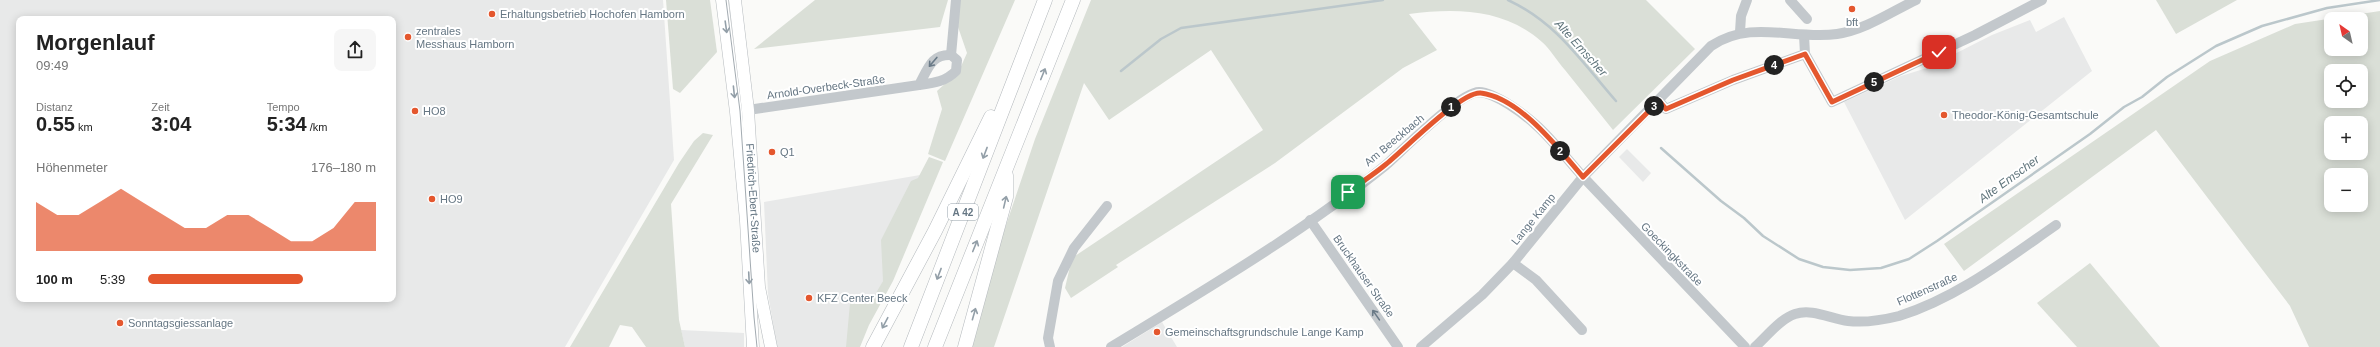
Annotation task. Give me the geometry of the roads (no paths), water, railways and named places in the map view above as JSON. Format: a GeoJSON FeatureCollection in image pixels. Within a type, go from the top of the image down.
{"type":"FeatureCollection","features":[{"type":"Feature","properties":{"kind":"highway","name":"A 42"},"geometry":{"type":"LineString","coordinates":[[911,347],[1045,0]]}},
{"type":"Feature","properties":{"kind":"highway","name":"A 42"},"geometry":{"type":"LineString","coordinates":[[935,347],[1073,0]]}},
{"type":"Feature","properties":{"kind":"highway"},"geometry":{"type":"LineString","coordinates":[[873,347],[935,231],[989,120],[1014,77]]}},
{"type":"Feature","properties":{"kind":"highway"},"geometry":{"type":"LineString","coordinates":[[965,347],[1006,197],[1006,168]]}},
{"type":"Feature","properties":{"kind":"main road"},"geometry":{"type":"LineString","coordinates":[[722,0],[736,51]]}},
{"type":"Feature","properties":{"kind":"main road"},"geometry":{"type":"LineString","coordinates":[[735,0],[736,51]]}},
{"type":"Feature","properties":{"kind":"main road","name":"Friedrich-Ebert-Straße"},"geometry":{"type":"LineString","coordinates":[[736,51],[759,287],[771,347]]}},
{"type":"Feature","properties":{"kind":"main road","name":"Friedrich-Ebert-Straße"},"geometry":{"type":"LineString","coordinates":[[742,111],[753,347]]}},
{"type":"Feature","properties":{"kind":"street","name":"Arnold-Overbeck-Straße"},"geometry":{"type":"LineString","coordinates":[[742,111],[919,85],[948,79],[956,71],[957,60],[951,54],[956,0]]}},
{"type":"Feature","properties":{"kind":"street"},"geometry":{"type":"LineString","coordinates":[[1747,0],[1742,16],[1740,32],[1768,32],[1804,35],[1838,34],[1850,31],[1916,0]]}},
{"type":"Feature","properties":{"kind":"street"},"geometry":{"type":"LineString","coordinates":[[1790,0],[1807,19]]}},
{"type":"Feature","properties":{"kind":"street"},"geometry":{"type":"LineString","coordinates":[[1804,35],[1805,54],[1832,102],[1975,35],[2042,0]]}},
{"type":"Feature","properties":{"kind":"street","name":"Lange Kamp"},"geometry":{"type":"LineString","coordinates":[[1421,347],[1482,295],[1513,263],[1583,177],[1712,46],[1724,38],[1740,32]]}},
{"type":"Feature","properties":{"kind":"street"},"geometry":{"type":"LineString","coordinates":[[919,85],[933,61],[941,54],[951,54]]}},
{"type":"Feature","properties":{"kind":"street"},"geometry":{"type":"LineString","coordinates":[[1659,101],[1666,109],[1733,80],[1805,54]]}},
{"type":"Feature","properties":{"kind":"street","name":"Am Beeckbach"},"geometry":{"type":"LineString","coordinates":[[1111,347],[1236,269],[1310,220],[1385,165],[1456,103],[1470,94],[1479,92],[1507,104],[1537,125],[1583,177]]}},
{"type":"Feature","properties":{"kind":"street","name":"Goeckingkstraße"},"geometry":{"type":"LineString","coordinates":[[1583,177],[1745,347]]}},
{"type":"Feature","properties":{"kind":"street"},"geometry":{"type":"LineString","coordinates":[[1050,347],[1048,338],[1058,281],[1074,248],[1107,206]]}},
{"type":"Feature","properties":{"kind":"street","name":"Bruckhauser Straße"},"geometry":{"type":"LineString","coordinates":[[1310,220],[1398,347]]}},
{"type":"Feature","properties":{"kind":"street","name":"Flottenstraße"},"geometry":{"type":"LineString","coordinates":[[1755,347],[1782,322],[1795,314],[1804,312],[1848,321],[1872,321],[1917,309],[1988,272],[2056,225]]}},
{"type":"Feature","properties":{"kind":"street"},"geometry":{"type":"LineString","coordinates":[[1513,263],[1536,280],[1582,330]]}},
{"type":"Feature","properties":{"kind":"waterway","name":"Alte Emscher"},"geometry":{"type":"LineString","coordinates":[[1121,71],[1161,39],[1181,28],[1383,0]]}},
{"type":"Feature","properties":{"kind":"waterway","name":"Alte Emscher"},"geometry":{"type":"LineString","coordinates":[[1508,0],[1541,20],[1567,44],[1616,101]]}},
{"type":"Feature","properties":{"kind":"waterway","name":"Alte Emscher"},"geometry":{"type":"LineString","coordinates":[[1661,148],[1721,201],[1744,218],[1763,236],[1799,259],[1823,267],[1850,270],[1881,268],[1909,259],[1937,241],[2090,134],[2124,107],[2142,97],[2167,77],[2216,46],[2262,26],[2327,8],[2380,0]]}},
{"type":"Feature","properties":{"kind":"tram line"},"geometry":{"type":"LineString","coordinates":[[726,0],[740,111],[757,347]]}},
{"type":"Feature","properties":{"kind":"place","name":"bft"},"geometry":{"type":"Point","coordinates":[1852,9]}},
{"type":"Feature","properties":{"kind":"place","name":"Erhaltungsbetrieb Hochofen Hamborn"},"geometry":{"type":"Point","coordinates":[492,14]}},
{"type":"Feature","properties":{"kind":"place","name":"zentrales Messhaus Hamborn"},"geometry":{"type":"Point","coordinates":[408,37]}},
{"type":"Feature","properties":{"kind":"place","name":"HO8"},"geometry":{"type":"Point","coordinates":[415,111]}},
{"type":"Feature","properties":{"kind":"place","name":"Theodor-König-Gesamtschule"},"geometry":{"type":"Point","coordinates":[1944,115]}},
{"type":"Feature","properties":{"kind":"place","name":"Q1"},"geometry":{"type":"Point","coordinates":[772,152]}},
{"type":"Feature","properties":{"kind":"place","name":"HO9"},"geometry":{"type":"Point","coordinates":[432,199]}},
{"type":"Feature","properties":{"kind":"place","name":"KFZ Center Beeck"},"geometry":{"type":"Point","coordinates":[809,298]}},
{"type":"Feature","properties":{"kind":"place","name":"Sonntagsgiessanlage"},"geometry":{"type":"Point","coordinates":[120,323]}},
{"type":"Feature","properties":{"kind":"place","name":"Gemeinschaftsgrundschule Lange Kamp"},"geometry":{"type":"Point","coordinates":[1157,332]}}]}
